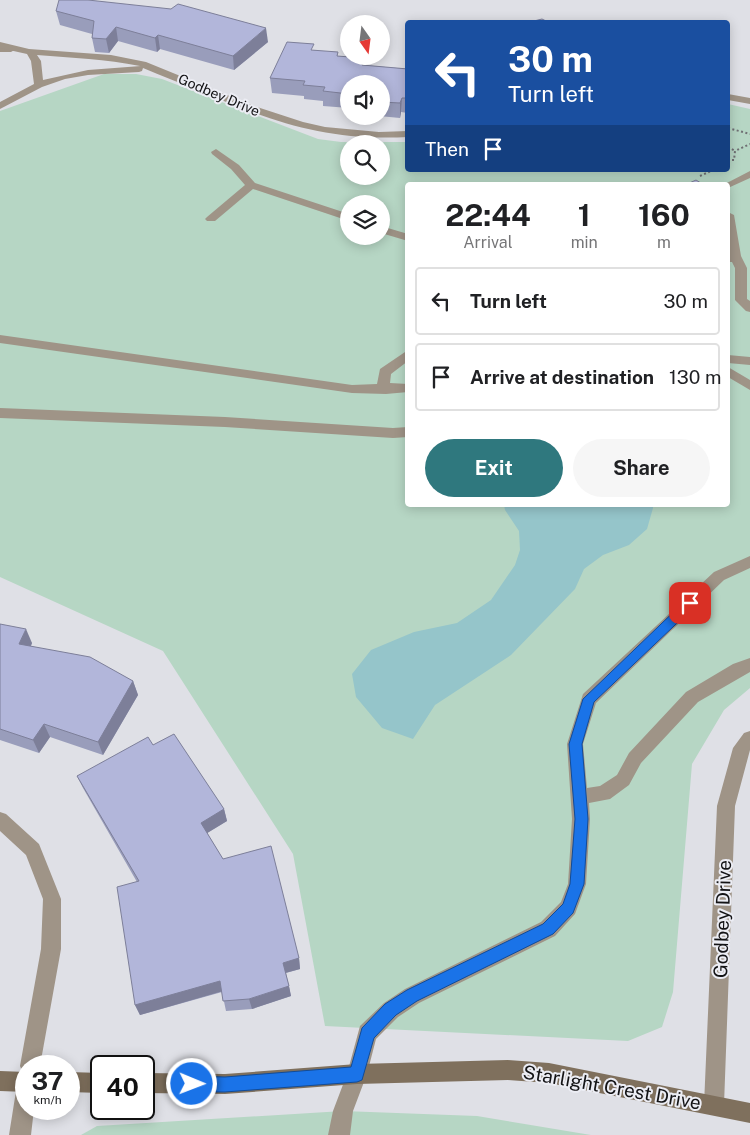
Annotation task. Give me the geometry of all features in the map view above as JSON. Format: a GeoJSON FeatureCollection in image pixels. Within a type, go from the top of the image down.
{"type":"FeatureCollection","features":[{"type":"Feature","properties":{"kind":"street","name":"Godbey Drive"},"geometry":{"type":"LineString","coordinates":[[0,45],[31,52],[130,61],[166,72],[280,120],[306,128],[370,136],[405,134]]}},
{"type":"Feature","properties":{"kind":"street"},"geometry":{"type":"LineString","coordinates":[[0,49],[12,49]]}},
{"type":"Feature","properties":{"kind":"street"},"geometry":{"type":"LineString","coordinates":[[31,52],[36,61],[40,85]]}},
{"type":"Feature","properties":{"kind":"street"},"geometry":{"type":"LineString","coordinates":[[0,106],[56,78],[85,72],[150,68]]}},
{"type":"Feature","properties":{"kind":"street"},"geometry":{"type":"LineString","coordinates":[[730,97],[750,101]]}},
{"type":"Feature","properties":{"kind":"street"},"geometry":{"type":"LineString","coordinates":[[216,152],[235,167],[251,185],[340,215]]}},
{"type":"Feature","properties":{"kind":"street"},"geometry":{"type":"LineString","coordinates":[[730,184],[750,174]]}},
{"type":"Feature","properties":{"kind":"street"},"geometry":{"type":"LineString","coordinates":[[211,219],[251,185]]}},
{"type":"Feature","properties":{"kind":"street"},"geometry":{"type":"LineString","coordinates":[[390,232],[405,237]]}},
{"type":"Feature","properties":{"kind":"street"},"geometry":{"type":"LineString","coordinates":[[730,243],[731,257],[741,268],[741,300],[750,308]]}},
{"type":"Feature","properties":{"kind":"street"},"geometry":{"type":"LineString","coordinates":[[0,340],[352,389],[405,388]]}},
{"type":"Feature","properties":{"kind":"street"},"geometry":{"type":"LineString","coordinates":[[386,390],[383,383],[384,372],[405,356]]}},
{"type":"Feature","properties":{"kind":"street"},"geometry":{"type":"LineString","coordinates":[[730,359],[750,362]]}},
{"type":"Feature","properties":{"kind":"street"},"geometry":{"type":"LineString","coordinates":[[730,372],[750,386]]}},
{"type":"Feature","properties":{"kind":"street"},"geometry":{"type":"LineString","coordinates":[[0,413],[225,422],[405,432]]}},
{"type":"Feature","properties":{"kind":"street"},"geometry":{"type":"LineString","coordinates":[[339,1135],[343,1111],[357,1074],[368,1034],[391,1010],[412,996],[548,929],[568,908],[577,884],[581,819],[575,744],[589,699],[719,576],[750,562]]}},
{"type":"Feature","properties":{"kind":"street"},"geometry":{"type":"LineString","coordinates":[[580,796],[604,793],[623,780],[636,758],[692,697],[739,669],[750,665]]}},
{"type":"Feature","properties":{"kind":"street","name":"Godbey Drive"},"geometry":{"type":"LineString","coordinates":[[714,1105],[726,806],[741,748],[750,738]]}},
{"type":"Feature","properties":{"kind":"street"},"geometry":{"type":"LineString","coordinates":[[0,820],[33,850],[52,900],[51,949],[32,1055]]}},
{"type":"Feature","properties":{"kind":"street","name":"Starlight Crest Drive"},"geometry":{"type":"LineString","coordinates":[[155,1083],[225,1084],[357,1074],[508,1070],[549,1073],[750,1113]]}},
{"type":"Feature","properties":{"kind":"street"},"geometry":{"type":"LineString","coordinates":[[0,1082],[15,1082]]}},
{"type":"Feature","properties":{"kind":"street"},"geometry":{"type":"LineString","coordinates":[[20,1135],[22,1120]]}},
{"type":"Feature","properties":{"kind":"path"},"geometry":{"type":"LineString","coordinates":[[730,129],[750,134]]}},
{"type":"Feature","properties":{"kind":"path"},"geometry":{"type":"LineString","coordinates":[[735,151],[750,144]]}},
{"type":"Feature","properties":{"kind":"path"},"geometry":{"type":"LineString","coordinates":[[730,148],[735,151]]}},
{"type":"Feature","properties":{"kind":"path"},"geometry":{"type":"LineString","coordinates":[[730,162],[734,160],[735,151]]}},
{"type":"Feature","properties":{"kind":"path"},"geometry":{"type":"LineString","coordinates":[[700,176],[709,172]]}},
{"type":"Feature","properties":{"kind":"green space"},"geometry":{"type":"Polygon","coordinates":[[[104,74],[136,74],[162,79],[318,139],[340,142],[340,185],[390,185],[390,142],[405,142],[405,172],[730,172],[730,104],[750,109],[750,688],[724,710],[692,764],[673,992],[662,1027],[628,1041],[325,1026],[293,854],[163,651],[0,577],[0,111],[104,74]]]}},
{"type":"Feature","properties":{"kind":"green space"},"geometry":{"type":"Polygon","coordinates":[[[343,1111],[477,1116],[591,1135],[81,1135],[97,1126],[343,1111]]]}},
{"type":"Feature","properties":{"kind":"water"},"geometry":{"type":"Polygon","coordinates":[[[504,507],[653,507],[647,529],[629,545],[603,555],[584,569],[575,589],[511,655],[435,705],[413,739],[382,728],[356,697],[352,674],[371,650],[414,632],[457,623],[491,600],[515,565],[520,550],[519,531],[504,507]]]}},
{"type":"Feature","properties":{"kind":"building"},"geometry":{"type":"Polygon","coordinates":[[[59,0],[88,0],[171,9],[178,4],[266,28],[233,56],[158,35],[155,38],[116,27],[106,39],[92,38],[94,21],[56,11],[59,0]]]}},
{"type":"Feature","properties":{"kind":"building"},"geometry":{"type":"Polygon","coordinates":[[[287,42],[314,44],[311,50],[338,52],[337,56],[340,56],[340,65],[405,69],[405,98],[402,98],[400,103],[390,102],[390,75],[340,75],[340,93],[323,91],[325,87],[303,85],[305,81],[270,78],[287,42]]]}},
{"type":"Feature","properties":{"kind":"building"},"geometry":{"type":"Polygon","coordinates":[[[0,624],[26,629],[19,644],[90,657],[133,681],[98,742],[44,724],[33,740],[0,729],[0,624]]]}},
{"type":"Feature","properties":{"kind":"building"},"geometry":{"type":"Polygon","coordinates":[[[174,734],[224,809],[201,823],[223,859],[271,846],[299,958],[283,963],[289,986],[249,999],[223,1001],[220,981],[135,1005],[117,887],[139,881],[77,776],[148,737],[153,745],[174,734]]]}},
{"type":"Feature","properties":{"kind":"route"},"geometry":{"type":"LineString","coordinates":[[192,1084],[225,1084],[357,1074],[368,1034],[391,1010],[412,996],[548,929],[568,908],[577,884],[581,819],[575,744],[589,699],[690,603]]}}]}
